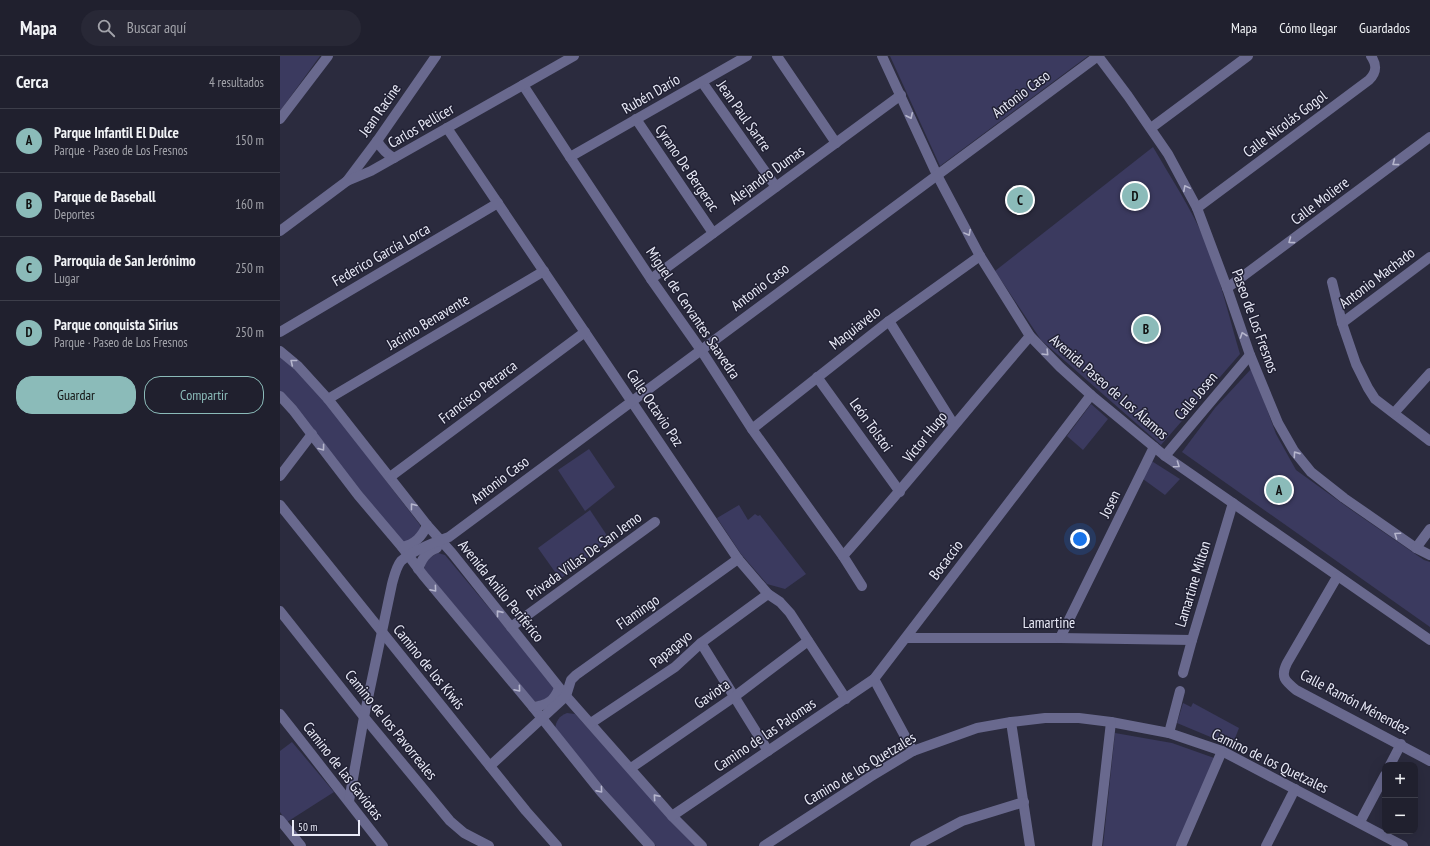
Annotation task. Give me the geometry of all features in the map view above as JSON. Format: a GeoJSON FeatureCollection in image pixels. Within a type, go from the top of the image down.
{"type":"FeatureCollection","features":[{"type":"Feature","properties":{"kind":"street"},"geometry":{"type":"LineString","coordinates":[[280,119],[328,56]]}},
{"type":"Feature","properties":{"kind":"street","name":"Jean Racine"},"geometry":{"type":"LineString","coordinates":[[347,181],[377,141],[436,56]]}},
{"type":"Feature","properties":{"kind":"street","name":"Carlos Pellicer"},"geometry":{"type":"LineString","coordinates":[[282,228],[347,181],[371,171],[574,56]]}},
{"type":"Feature","properties":{"kind":"street","name":"Rubén Darío"},"geometry":{"type":"LineString","coordinates":[[570,157],[747,56]]}},
{"type":"Feature","properties":{"kind":"street"},"geometry":{"type":"LineString","coordinates":[[777,56],[836,143]]}},
{"type":"Feature","properties":{"kind":"street","name":"Avenida Paseo de Los Álamos"},"geometry":{"type":"LineString","coordinates":[[882,56],[937,175],[980,256],[1030,336],[1091,394],[1164,456],[1430,640]]}},
{"type":"Feature","properties":{"kind":"street","name":"Paseo de Los Fresnos"},"geometry":{"type":"LineString","coordinates":[[1098,56],[1151,128],[1168,154],[1197,208],[1250,355],[1278,423],[1300,460],[1311,472],[1344,498],[1416,548],[1430,555]]}},
{"type":"Feature","properties":{"kind":"street","name":"Antonio Caso"},"geometry":{"type":"LineString","coordinates":[[443,544],[449,537],[1098,56]]}},
{"type":"Feature","properties":{"kind":"street"},"geometry":{"type":"LineString","coordinates":[[1151,128],[1248,56]]}},
{"type":"Feature","properties":{"kind":"street","name":"Calle Nicolás Gogol"},"geometry":{"type":"LineString","coordinates":[[1197,208],[1369,80],[1375,74],[1376,69],[1371,56]]}},
{"type":"Feature","properties":{"kind":"street","name":"Jean Paul Sartre"},"geometry":{"type":"LineString","coordinates":[[702,82],[776,187]]}},
{"type":"Feature","properties":{"kind":"street","name":"Miguel de Cervantes Saavedra"},"geometry":{"type":"LineString","coordinates":[[523,85],[701,350],[752,429],[843,556],[862,586]]}},
{"type":"Feature","properties":{"kind":"street","name":"Alejandro Dumas"},"geometry":{"type":"LineString","coordinates":[[652,279],[901,95]]}},
{"type":"Feature","properties":{"kind":"street","name":"Cyrano De Bergerac"},"geometry":{"type":"LineString","coordinates":[[636,119],[713,233]]}},
{"type":"Feature","properties":{"kind":"street","name":"Calle Octavio Paz"},"geometry":{"type":"LineString","coordinates":[[447,128],[738,559],[768,594],[786,607],[846,699]]}},
{"type":"Feature","properties":{"kind":"street"},"geometry":{"type":"LineString","coordinates":[[377,141],[381,149],[394,158]]}},
{"type":"Feature","properties":{"kind":"street","name":"Calle Moliere"},"geometry":{"type":"LineString","coordinates":[[1227,288],[1429,141]]}},
{"type":"Feature","properties":{"kind":"street","name":"Federico García Lorca"},"geometry":{"type":"LineString","coordinates":[[280,332],[498,203]]}},
{"type":"Feature","properties":{"kind":"street","name":"Maquiavelo"},"geometry":{"type":"LineString","coordinates":[[752,429],[889,321],[980,256]]}},
{"type":"Feature","properties":{"kind":"street","name":"Antonio Machado"},"geometry":{"type":"LineString","coordinates":[[1342,324],[1430,257]]}},
{"type":"Feature","properties":{"kind":"street","name":"Jacinto Benavente"},"geometry":{"type":"LineString","coordinates":[[328,399],[544,271]]}},
{"type":"Feature","properties":{"kind":"street","name":"Antonio Machado"},"geometry":{"type":"LineString","coordinates":[[1332,282],[1342,324],[1356,364],[1368,388],[1375,399],[1430,441]]}},
{"type":"Feature","properties":{"kind":"street"},"geometry":{"type":"LineString","coordinates":[[889,321],[954,425]]}},
{"type":"Feature","properties":{"kind":"street","name":"Francisco Petrarca"},"geometry":{"type":"LineString","coordinates":[[390,477],[585,332]]}},
{"type":"Feature","properties":{"kind":"street","name":"Víctor Hugo"},"geometry":{"type":"LineString","coordinates":[[843,556],[900,492],[954,425],[1030,336]]}},
{"type":"Feature","properties":{"kind":"street","name":"Avenida Anillo Periférico"},"geometry":{"type":"LineString","coordinates":[[280,351],[306,373],[328,399],[427,525],[559,688],[672,816],[702,846]]}},
{"type":"Feature","properties":{"kind":"street","name":"Calle Josen"},"geometry":{"type":"LineString","coordinates":[[1164,456],[1250,355]]}},
{"type":"Feature","properties":{"kind":"street"},"geometry":{"type":"LineString","coordinates":[[1394,413],[1430,374]]}},
{"type":"Feature","properties":{"kind":"street","name":"León Tolstoi"},"geometry":{"type":"LineString","coordinates":[[817,377],[900,492]]}},
{"type":"Feature","properties":{"kind":"street","name":"Bocaccio"},"geometry":{"type":"LineString","coordinates":[[874,679],[1091,394]]}},
{"type":"Feature","properties":{"kind":"street"},"geometry":{"type":"LineString","coordinates":[[280,396],[312,434],[358,495],[601,792],[650,846]]}},
{"type":"Feature","properties":{"kind":"street"},"geometry":{"type":"LineString","coordinates":[[280,476],[312,434]]}},
{"type":"Feature","properties":{"kind":"street","name":"Josen"},"geometry":{"type":"LineString","coordinates":[[1060,638],[1154,447]]}},
{"type":"Feature","properties":{"kind":"street","name":"Lamartine Milton"},"geometry":{"type":"LineString","coordinates":[[1183,674],[1233,503]]}},
{"type":"Feature","properties":{"kind":"street","name":"Camino de los Kiwis"},"geometry":{"type":"LineString","coordinates":[[280,505],[490,766],[557,846]]}},
{"type":"Feature","properties":{"kind":"street","name":"Privada Villas De San Jemo"},"geometry":{"type":"LineString","coordinates":[[511,627],[655,522]]}},
{"type":"Feature","properties":{"kind":"street"},"geometry":{"type":"LineString","coordinates":[[349,801],[364,717],[396,569],[401,562],[405,551],[423,535],[427,525]]}},
{"type":"Feature","properties":{"kind":"street"},"geometry":{"type":"LineString","coordinates":[[1416,548],[1430,530]]}},
{"type":"Feature","properties":{"kind":"street"},"geometry":{"type":"LineString","coordinates":[[405,551],[443,544]]}},
{"type":"Feature","properties":{"kind":"street"},"geometry":{"type":"LineString","coordinates":[[418,569],[421,561],[428,552],[443,544]]}},
{"type":"Feature","properties":{"kind":"street","name":"Flamingo"},"geometry":{"type":"LineString","coordinates":[[566,696],[571,680],[576,674],[738,559]]}},
{"type":"Feature","properties":{"kind":"street","name":"Calle Ramón Ménendez"},"geometry":{"type":"LineString","coordinates":[[1337,577],[1287,663],[1283,673],[1284,678],[1296,690],[1401,744],[1430,761]]}},
{"type":"Feature","properties":{"kind":"street","name":"Papagayo"},"geometry":{"type":"LineString","coordinates":[[591,723],[675,667],[701,643],[768,594]]}},
{"type":"Feature","properties":{"kind":"street","name":"Camino de los Pavorreales"},"geometry":{"type":"LineString","coordinates":[[280,611],[364,717],[450,821],[464,833],[489,846]]}},
{"type":"Feature","properties":{"kind":"street","name":"Lamartine"},"geometry":{"type":"LineString","coordinates":[[906,638],[1192,640]]}},
{"type":"Feature","properties":{"kind":"street","name":"Gaviota"},"geometry":{"type":"LineString","coordinates":[[631,768],[734,697],[808,641]]}},
{"type":"Feature","properties":{"kind":"street"},"geometry":{"type":"LineString","coordinates":[[701,643],[768,751]]}},
{"type":"Feature","properties":{"kind":"street"},"geometry":{"type":"LineString","coordinates":[[874,679],[913,751]]}},
{"type":"Feature","properties":{"kind":"street","name":"Camino de las Palomas"},"geometry":{"type":"LineString","coordinates":[[672,816],[874,679]]}},
{"type":"Feature","properties":{"kind":"street"},"geometry":{"type":"LineString","coordinates":[[533,707],[549,703],[559,688]]}},
{"type":"Feature","properties":{"kind":"street"},"geometry":{"type":"LineString","coordinates":[[1169,733],[1180,691]]}},
{"type":"Feature","properties":{"kind":"street"},"geometry":{"type":"LineString","coordinates":[[545,722],[566,696]]}},
{"type":"Feature","properties":{"kind":"street"},"geometry":{"type":"LineString","coordinates":[[490,766],[550,719],[555,712],[562,708],[575,706]]}},
{"type":"Feature","properties":{"kind":"street","name":"Camino de las Gaviotas"},"geometry":{"type":"LineString","coordinates":[[280,714],[383,846]]}},
{"type":"Feature","properties":{"kind":"street","name":"Camino de los Quetzales"},"geometry":{"type":"LineString","coordinates":[[764,846],[913,751],[977,728],[1045,718],[1078,718],[1111,722],[1169,733],[1222,751],[1360,822],[1403,846]]}},
{"type":"Feature","properties":{"kind":"street"},"geometry":{"type":"LineString","coordinates":[[1011,722],[1030,846]]}},
{"type":"Feature","properties":{"kind":"street"},"geometry":{"type":"LineString","coordinates":[[1097,846],[1111,722]]}},
{"type":"Feature","properties":{"kind":"street"},"geometry":{"type":"LineString","coordinates":[[1392,762],[1401,744]]}},
{"type":"Feature","properties":{"kind":"street"},"geometry":{"type":"LineString","coordinates":[[1181,846],[1222,751]]}},
{"type":"Feature","properties":{"kind":"street"},"geometry":{"type":"LineString","coordinates":[[1360,822],[1382,781]]}},
{"type":"Feature","properties":{"kind":"street"},"geometry":{"type":"LineString","coordinates":[[1266,846],[1295,789]]}},
{"type":"Feature","properties":{"kind":"street"},"geometry":{"type":"LineString","coordinates":[[915,846],[962,821],[1024,802]]}},
{"type":"Feature","properties":{"kind":"street"},"geometry":{"type":"LineString","coordinates":[[280,820],[301,846]]}},
{"type":"Feature","properties":{"kind":"shaded area"},"geometry":{"type":"Polygon","coordinates":[[[280,56],[320,56],[280,111],[280,56]]]}},
{"type":"Feature","properties":{"kind":"shaded area"},"geometry":{"type":"Polygon","coordinates":[[[890,56],[1088,56],[940,166],[890,56]]]}},
{"type":"Feature","properties":{"kind":"shaded area"},"geometry":{"type":"Polygon","coordinates":[[[1153,147],[1187,205],[1205,241],[1220,283],[1240,354],[1161,445],[1041,340],[995,271],[1153,147]]]}},
{"type":"Feature","properties":{"kind":"shaded area"},"geometry":{"type":"Polygon","coordinates":[[[280,357],[303,376],[331,409],[420,525],[420,531],[413,538],[403,543],[280,392],[280,357]]]}},
{"type":"Feature","properties":{"kind":"shaded area"},"geometry":{"type":"Polygon","coordinates":[[[1252,368],[1276,434],[1296,470],[1424,560],[1430,562],[1430,627],[1182,452],[1215,408],[1252,368]]]}},
{"type":"Feature","properties":{"kind":"shaded area"},"geometry":{"type":"Polygon","coordinates":[[[1091,404],[1108,419],[1083,450],[1067,436],[1091,404]]]}},
{"type":"Feature","properties":{"kind":"shaded area"},"geometry":{"type":"Polygon","coordinates":[[[589,449],[615,487],[585,511],[558,470],[589,449]]]}},
{"type":"Feature","properties":{"kind":"shaded area"},"geometry":{"type":"Polygon","coordinates":[[[1150,460],[1180,479],[1165,495],[1143,479],[1150,460]]]}},
{"type":"Feature","properties":{"kind":"shaded area"},"geometry":{"type":"Polygon","coordinates":[[[739,505],[748,520],[755,514],[758,516],[760,515],[806,574],[785,589],[767,584],[741,554],[717,518],[739,505]]]}},
{"type":"Feature","properties":{"kind":"shaded area"},"geometry":{"type":"Polygon","coordinates":[[[590,510],[610,540],[560,579],[538,548],[590,510]]]}},
{"type":"Feature","properties":{"kind":"shaded area"},"geometry":{"type":"Polygon","coordinates":[[[438,553],[445,555],[554,686],[550,696],[544,700],[533,701],[424,569],[429,559],[438,553]]]}},
{"type":"Feature","properties":{"kind":"shaded area"},"geometry":{"type":"Polygon","coordinates":[[[1183,703],[1191,707],[1193,703],[1239,728],[1232,746],[1177,723],[1183,703]]]}},
{"type":"Feature","properties":{"kind":"shaded area"},"geometry":{"type":"Polygon","coordinates":[[[567,713],[575,714],[696,846],[656,846],[627,815],[555,729],[558,719],[567,713]]]}},
{"type":"Feature","properties":{"kind":"shaded area"},"geometry":{"type":"Polygon","coordinates":[[[1115,733],[1172,743],[1217,759],[1177,846],[1103,846],[1115,733]]]}},
{"type":"Feature","properties":{"kind":"shaded area"},"geometry":{"type":"Polygon","coordinates":[[[292,742],[334,792],[287,822],[280,812],[280,751],[292,742]]]}},
{"type":"Feature","properties":{"kind":"place","name":"Parque conquista Sirius"},"geometry":{"type":"Point","coordinates":[1135,196]}},
{"type":"Feature","properties":{"kind":"place","name":"Parroquia de San Jerónimo"},"geometry":{"type":"Point","coordinates":[1020,200]}},
{"type":"Feature","properties":{"kind":"place","name":"Parque de Baseball"},"geometry":{"type":"Point","coordinates":[1146,329]}},
{"type":"Feature","properties":{"kind":"place","name":"Parque Infantil El Dulce"},"geometry":{"type":"Point","coordinates":[1279,490]}}]}
